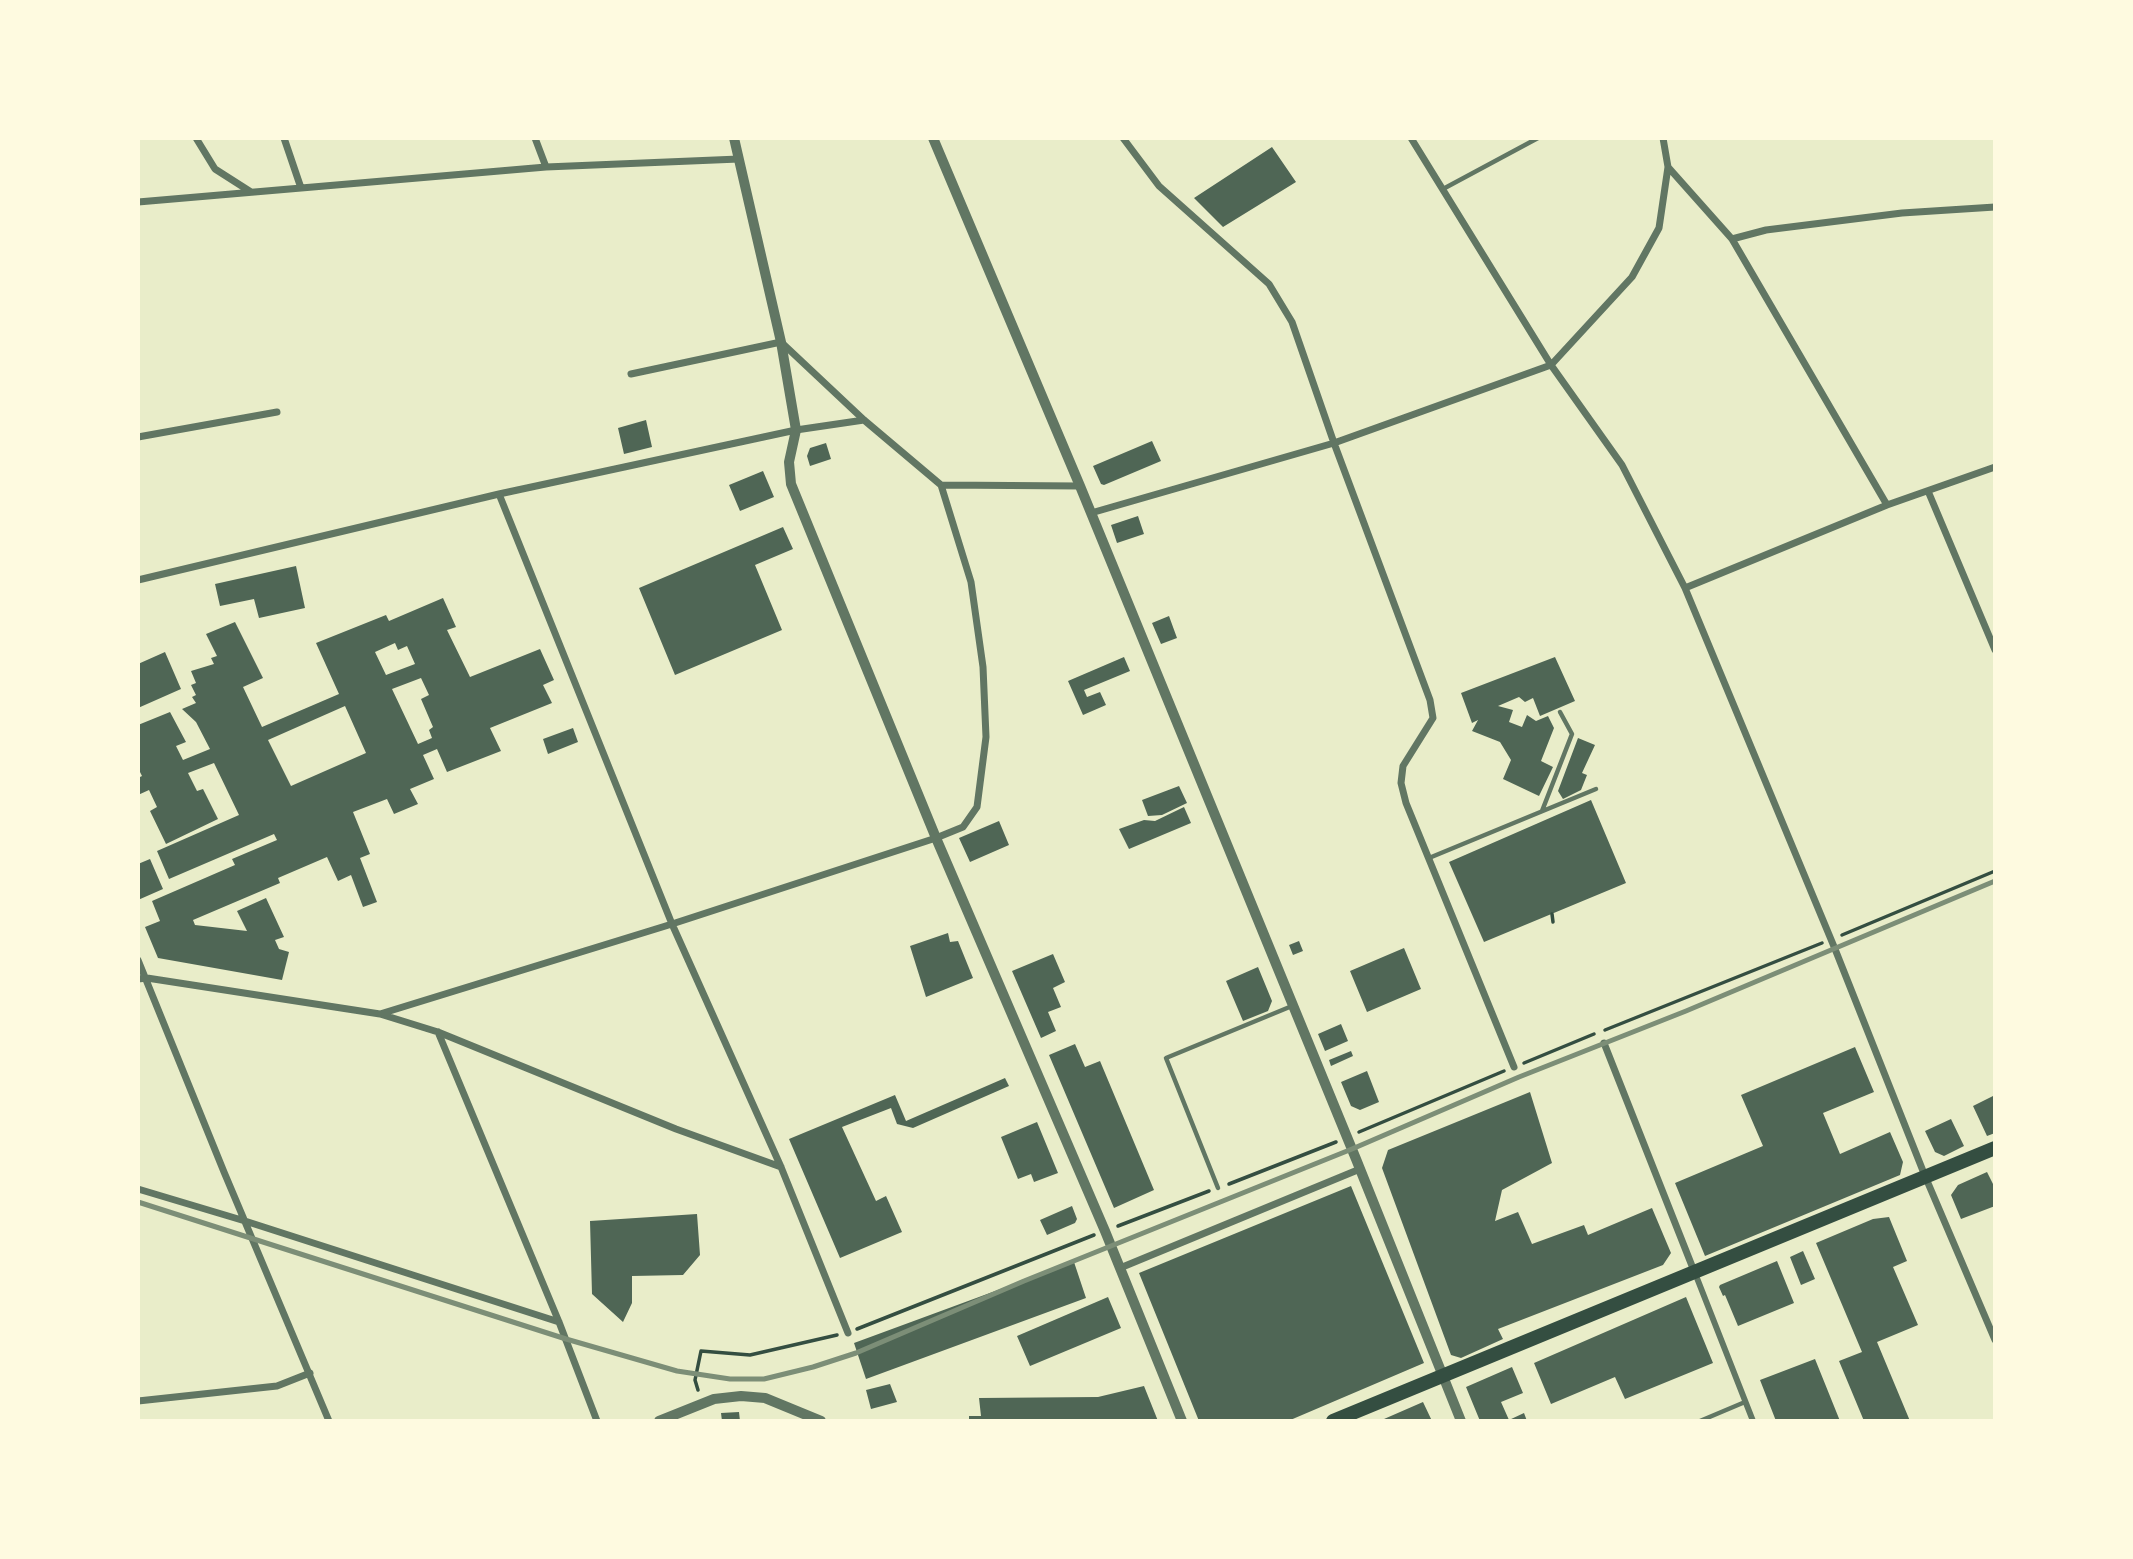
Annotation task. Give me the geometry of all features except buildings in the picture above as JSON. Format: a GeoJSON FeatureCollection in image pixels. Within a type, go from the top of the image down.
{"type":"FeatureCollection","features":[{"type":"Feature","properties":{"kind":"main road"},"geometry":{"type":"LineString","coordinates":[[1334,1421],[1995,1148]]}},
{"type":"Feature","properties":{"kind":"street"},"geometry":{"type":"LineString","coordinates":[[196,138],[215,169],[251,192]]}},
{"type":"Feature","properties":{"kind":"street"},"geometry":{"type":"LineString","coordinates":[[284,138],[301,188]]}},
{"type":"Feature","properties":{"kind":"street"},"geometry":{"type":"LineString","coordinates":[[535,138],[545,167]]}},
{"type":"Feature","properties":{"kind":"street"},"geometry":{"type":"LineString","coordinates":[[734,138],[781,342],[796,430],[789,462],[791,484],[936,838],[1105,1231],[1182,1421]]}},
{"type":"Feature","properties":{"kind":"street"},"geometry":{"type":"LineString","coordinates":[[933,138],[1080,486],[1461,1421]]}},
{"type":"Feature","properties":{"kind":"street"},"geometry":{"type":"LineString","coordinates":[[1123,138],[1158,186],[1269,284],[1292,322],[1430,700],[1433,718],[1402,766],[1401,783],[1406,803],[1514,1067]]}},
{"type":"Feature","properties":{"kind":"street"},"geometry":{"type":"LineString","coordinates":[[1410,138],[1551,365],[1622,465],[1685,588],[1925,1176],[1995,1340]]}},
{"type":"Feature","properties":{"kind":"street"},"geometry":{"type":"LineString","coordinates":[[1091,513],[1334,443],[1551,365],[1632,276],[1659,228],[1668,167],[1663,138]]}},
{"type":"Feature","properties":{"kind":"street"},"geometry":{"type":"LineString","coordinates":[[138,202],[545,167],[739,159]]}},
{"type":"Feature","properties":{"kind":"street"},"geometry":{"type":"LineString","coordinates":[[1668,167],[1732,239],[1887,505]]}},
{"type":"Feature","properties":{"kind":"street"},"geometry":{"type":"LineString","coordinates":[[1732,239],[1766,230],[1888,215],[1995,207]]}},
{"type":"Feature","properties":{"kind":"street"},"geometry":{"type":"LineString","coordinates":[[631,374],[781,342]]}},
{"type":"Feature","properties":{"kind":"street"},"geometry":{"type":"LineString","coordinates":[[380,1014],[672,924],[936,838],[963,827],[977,807],[986,737],[983,667],[971,582],[941,485],[863,420],[781,342]]}},
{"type":"Feature","properties":{"kind":"street"},"geometry":{"type":"LineString","coordinates":[[138,437],[277,412]]}},
{"type":"Feature","properties":{"kind":"street"},"geometry":{"type":"LineString","coordinates":[[138,580],[499,494],[796,430],[863,420]]}},
{"type":"Feature","properties":{"kind":"street"},"geometry":{"type":"LineString","coordinates":[[1685,588],[1887,505],[1995,467]]}},
{"type":"Feature","properties":{"kind":"street"},"geometry":{"type":"LineString","coordinates":[[941,485],[1080,486]]}},
{"type":"Feature","properties":{"kind":"street"},"geometry":{"type":"LineString","coordinates":[[1928,491],[1995,650]]}},
{"type":"Feature","properties":{"kind":"street"},"geometry":{"type":"LineString","coordinates":[[499,494],[672,924],[781,1167],[848,1333]]}},
{"type":"Feature","properties":{"kind":"street"},"geometry":{"type":"LineString","coordinates":[[138,960],[142,978],[329,1421]]}},
{"type":"Feature","properties":{"kind":"street"},"geometry":{"type":"LineString","coordinates":[[142,978],[380,1014],[438,1032],[676,1129],[781,1167]]}},
{"type":"Feature","properties":{"kind":"street"},"geometry":{"type":"LineString","coordinates":[[438,1032],[559,1322],[597,1421]]}},
{"type":"Feature","properties":{"kind":"street"},"geometry":{"type":"LineString","coordinates":[[1604,1043],[1753,1421]]}},
{"type":"Feature","properties":{"kind":"street"},"geometry":{"type":"LineString","coordinates":[[1120,1268],[1360,1169]]}},
{"type":"Feature","properties":{"kind":"street"},"geometry":{"type":"LineString","coordinates":[[138,1189],[559,1322]]}},
{"type":"Feature","properties":{"kind":"street"},"geometry":{"type":"LineString","coordinates":[[138,1401],[277,1386],[310,1373]]}},
{"type":"Feature","properties":{"kind":"street"},"geometry":{"type":"LineString","coordinates":[[659,1421],[714,1399],[741,1395],[765,1398],[821,1421]]}},
{"type":"Feature","properties":{"kind":"lane"},"geometry":{"type":"LineString","coordinates":[[1443,189],[1538,138]]}},
{"type":"Feature","properties":{"kind":"lane"},"geometry":{"type":"LineString","coordinates":[[1541,811],[1573,734],[1560,712]]}},
{"type":"Feature","properties":{"kind":"lane"},"geometry":{"type":"LineString","coordinates":[[1429,858],[1596,789]]}},
{"type":"Feature","properties":{"kind":"lane"},"geometry":{"type":"LineString","coordinates":[[1218,1188],[1166,1058],[1293,1005]]}},
{"type":"Feature","properties":{"kind":"lane"},"geometry":{"type":"LineString","coordinates":[[1700,1421],[1745,1402]]}},
{"type":"Feature","properties":{"kind":"path"},"geometry":{"type":"LineString","coordinates":[[702,1404],[695,1380],[701,1351],[750,1355],[848,1333],[1347,1138],[1995,871]]}},
{"type":"Feature","properties":{"kind":"path"},"geometry":{"type":"LineString","coordinates":[[1552,914],[1553,922]]}},
{"type":"Feature","properties":{"kind":"railway"},"geometry":{"type":"LineString","coordinates":[[138,1202],[566,1339],[677,1371],[730,1379],[764,1379],[856,1353],[1024,1281],[1352,1149],[1519,1077],[1686,1011],[1995,881]]}}]}
